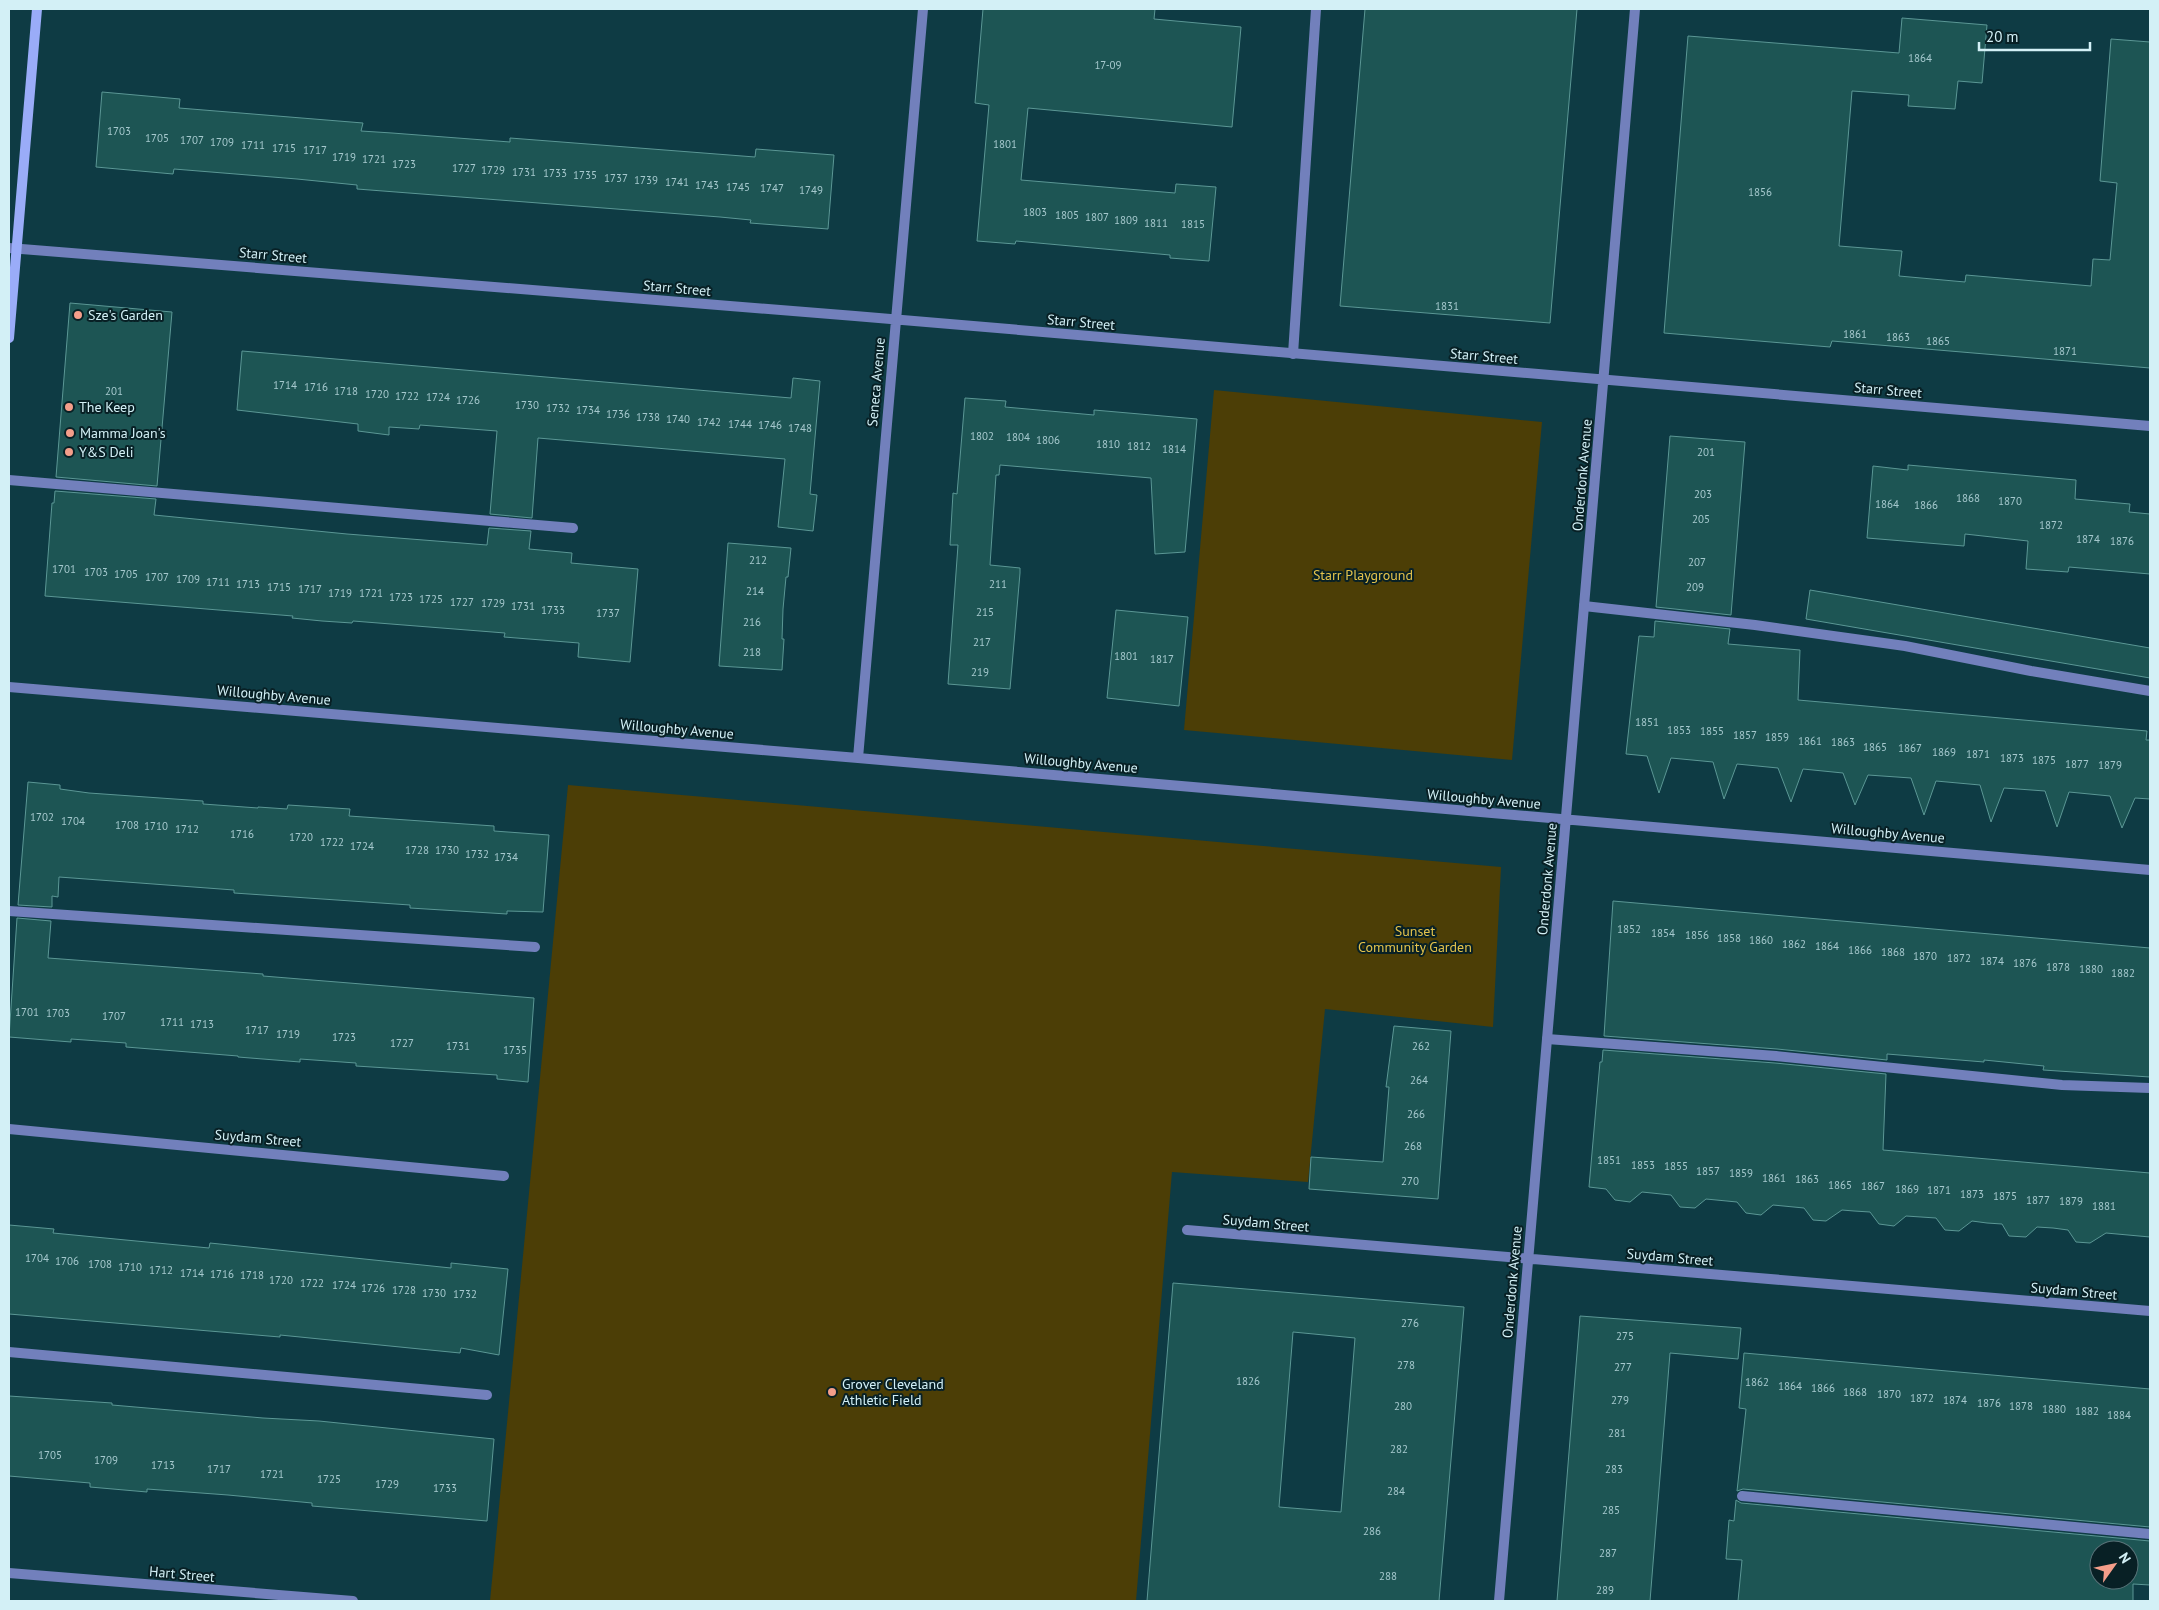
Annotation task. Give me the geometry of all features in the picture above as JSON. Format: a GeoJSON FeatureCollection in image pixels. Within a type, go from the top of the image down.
{"type":"FeatureCollection","features":[{"type":"Feature","properties":{"kind":"main road"},"geometry":{"type":"LineString","coordinates":[[9,338],[13,248],[37,9]]}},
{"type":"Feature","properties":{"kind":"street","name":"Seneca Avenue"},"geometry":{"type":"LineString","coordinates":[[858,758],[923,9]]}},
{"type":"Feature","properties":{"kind":"street"},"geometry":{"type":"LineString","coordinates":[[1293,354],[1316,9]]}},
{"type":"Feature","properties":{"kind":"street","name":"Onderdonk Avenue"},"geometry":{"type":"LineString","coordinates":[[1499,1601],[1635,9]]}},
{"type":"Feature","properties":{"kind":"street","name":"Starr Street"},"geometry":{"type":"LineString","coordinates":[[13,248],[896,320],[2150,426]]}},
{"type":"Feature","properties":{"kind":"street"},"geometry":{"type":"LineString","coordinates":[[9,480],[573,528]]}},
{"type":"Feature","properties":{"kind":"street"},"geometry":{"type":"LineString","coordinates":[[1584,606],[1755,625],[1905,646],[2031,671],[2150,691]]}},
{"type":"Feature","properties":{"kind":"street","name":"Willoughby Avenue"},"geometry":{"type":"LineString","coordinates":[[9,687],[858,758],[2150,870]]}},
{"type":"Feature","properties":{"kind":"street"},"geometry":{"type":"LineString","coordinates":[[9,912],[535,948]]}},
{"type":"Feature","properties":{"kind":"street"},"geometry":{"type":"LineString","coordinates":[[1547,1039],[1776,1056],[2062,1085],[2150,1088]]}},
{"type":"Feature","properties":{"kind":"street","name":"Suydam Street"},"geometry":{"type":"LineString","coordinates":[[9,1129],[504,1176]]}},
{"type":"Feature","properties":{"kind":"street","name":"Suydam Street"},"geometry":{"type":"LineString","coordinates":[[1187,1230],[2150,1311]]}},
{"type":"Feature","properties":{"kind":"street"},"geometry":{"type":"LineString","coordinates":[[9,1352],[487,1395]]}},
{"type":"Feature","properties":{"kind":"street"},"geometry":{"type":"LineString","coordinates":[[1742,1496],[2150,1534]]}},
{"type":"Feature","properties":{"kind":"street","name":"Hart Street"},"geometry":{"type":"LineString","coordinates":[[9,1573],[353,1601]]}},
{"type":"Feature","properties":{"kind":"green space","name":"Starr Playground"},"geometry":{"type":"Polygon","coordinates":[[[1214,390],[1542,422],[1512,760],[1184,730],[1214,390]]]}},
{"type":"Feature","properties":{"kind":"green space","name":"Grover Cleveland Athletic Field"},"geometry":{"type":"Polygon","coordinates":[[[568,785],[1501,867],[1493,1027],[1325,1009],[1308,1182],[1172,1172],[1136,1601],[490,1601],[568,785]]]}},
{"type":"Feature","properties":{"kind":"building"},"geometry":{"type":"Polygon","coordinates":[[[983,9],[1155,9],[1154,19],[1241,27],[1232,127],[1028,108],[1021,180],[1175,193],[1176,184],[1216,187],[1209,261],[1170,258],[1170,255],[1016,241],[1015,244],[977,241],[989,105],[975,103],[983,9]]]}},
{"type":"Feature","properties":{"kind":"building"},"geometry":{"type":"Polygon","coordinates":[[[1365,9],[1577,9],[1550,323],[1340,306],[1365,9]]]}},
{"type":"Feature","properties":{"kind":"building"},"geometry":{"type":"Polygon","coordinates":[[[1902,18],[1987,25],[1982,83],[1958,81],[1955,109],[1908,106],[1909,95],[1852,91],[1839,246],[1902,251],[1899,276],[1965,282],[1966,275],[2091,286],[2093,259],[2110,260],[2117,183],[2100,181],[2111,39],[2150,42],[2150,368],[1832,341],[1830,347],[1664,333],[1688,36],[1899,53],[1902,18]]]}},
{"type":"Feature","properties":{"kind":"building"},"geometry":{"type":"Polygon","coordinates":[[[102,92],[180,99],[179,108],[363,123],[361,131],[510,142],[510,138],[755,157],[756,149],[834,155],[828,229],[750,223],[751,220],[720,217],[357,189],[357,185],[297,179],[174,169],[173,174],[96,167],[102,92]]]}},
{"type":"Feature","properties":{"kind":"building"},"geometry":{"type":"Polygon","coordinates":[[[70,303],[172,312],[157,486],[56,477],[70,303]]]}},
{"type":"Feature","properties":{"kind":"building"},"geometry":{"type":"Polygon","coordinates":[[[242,351],[791,398],[793,378],[820,381],[810,494],[817,495],[813,531],[778,527],[785,459],[538,438],[532,518],[490,514],[497,431],[420,425],[419,429],[389,427],[389,435],[358,431],[358,424],[237,410],[242,351]]]}},
{"type":"Feature","properties":{"kind":"building"},"geometry":{"type":"Polygon","coordinates":[[[965,398],[1006,401],[1005,407],[1094,415],[1094,410],[1197,419],[1185,552],[1155,554],[1151,478],[1000,465],[999,475],[996,475],[990,565],[1020,568],[1010,689],[948,684],[958,545],[950,545],[953,493],[957,494],[965,398]]]}},
{"type":"Feature","properties":{"kind":"building"},"geometry":{"type":"Polygon","coordinates":[[[1670,436],[1745,442],[1731,615],[1656,607],[1670,436]]]}},
{"type":"Feature","properties":{"kind":"building"},"geometry":{"type":"Polygon","coordinates":[[[1908,465],[2076,480],[2075,499],[2130,504],[2129,512],[2150,514],[2150,574],[2069,567],[2068,572],[2026,569],[2028,541],[1965,534],[1964,546],[1867,538],[1873,466],[1908,470],[1908,465]]]}},
{"type":"Feature","properties":{"kind":"building"},"geometry":{"type":"Polygon","coordinates":[[[55,491],[156,499],[154,515],[347,534],[487,545],[489,528],[531,531],[529,549],[572,553],[571,563],[638,569],[630,662],[578,657],[579,643],[504,637],[505,633],[353,621],[352,623],[322,621],[292,618],[293,616],[45,596],[52,503],[54,503],[55,491]]]}},
{"type":"Feature","properties":{"kind":"building"},"geometry":{"type":"Polygon","coordinates":[[[728,543],[791,548],[783,609],[782,670],[719,666],[728,543]]]}},
{"type":"Feature","properties":{"kind":"building"},"geometry":{"type":"Polygon","coordinates":[[[1810,590],[2150,648],[2150,678],[1806,619],[1810,590]]]}},
{"type":"Feature","properties":{"kind":"building"},"geometry":{"type":"Polygon","coordinates":[[[1116,610],[1188,617],[1179,706],[1107,698],[1116,610]]]}},
{"type":"Feature","properties":{"kind":"building"},"geometry":{"type":"Polygon","coordinates":[[[1655,621],[1730,629],[1728,644],[1800,650],[1798,700],[2147,731],[2146,740],[2150,740],[2150,799],[2135,798],[2122,828],[2110,796],[2069,792],[2057,827],[2045,791],[2004,788],[1991,822],[1980,785],[1936,781],[1924,815],[1911,778],[1868,775],[1855,805],[1843,773],[1803,769],[1791,802],[1778,768],[1737,764],[1724,799],[1713,762],[1671,758],[1659,793],[1647,756],[1626,754],[1639,636],[1654,637],[1655,621]]]}},
{"type":"Feature","properties":{"kind":"building"},"geometry":{"type":"Polygon","coordinates":[[[28,782],[60,785],[60,789],[89,793],[203,801],[203,804],[287,809],[288,805],[350,809],[349,816],[494,826],[494,831],[549,835],[543,912],[507,911],[507,914],[410,908],[410,905],[234,893],[234,890],[59,877],[58,897],[52,896],[52,907],[18,905],[28,782]]]}},
{"type":"Feature","properties":{"kind":"building"},"geometry":{"type":"Polygon","coordinates":[[[1613,901],[2150,948],[2150,1077],[2043,1070],[2044,1066],[1984,1060],[1984,1062],[1887,1054],[1887,1060],[1777,1049],[1604,1036],[1613,901]]]}},
{"type":"Feature","properties":{"kind":"building"},"geometry":{"type":"Polygon","coordinates":[[[17,918],[51,921],[48,958],[263,974],[263,976],[534,998],[528,1082],[497,1079],[497,1075],[356,1066],[356,1063],[300,1059],[300,1062],[238,1057],[126,1047],[126,1043],[71,1039],[71,1042],[9,1037],[17,918]]]}},
{"type":"Feature","properties":{"kind":"building"},"geometry":{"type":"Polygon","coordinates":[[[1394,1026],[1451,1031],[1438,1199],[1309,1189],[1311,1157],[1383,1162],[1389,1087],[1386,1087],[1394,1026]]]}},
{"type":"Feature","properties":{"kind":"building"},"geometry":{"type":"Polygon","coordinates":[[[1603,1050],[1775,1063],[1886,1074],[1883,1150],[2150,1173],[2150,1237],[2106,1233],[2090,1243],[2076,1242],[2068,1230],[2053,1228],[2037,1227],[2026,1237],[2009,1236],[2002,1224],[1972,1221],[1959,1231],[1945,1230],[1936,1218],[1906,1216],[1894,1226],[1879,1224],[1870,1212],[1842,1210],[1826,1221],[1813,1220],[1804,1208],[1773,1205],[1761,1215],[1746,1213],[1737,1202],[1706,1199],[1695,1208],[1680,1207],[1671,1195],[1642,1192],[1630,1202],[1615,1200],[1606,1189],[1589,1187],[1600,1062],[1602,1062],[1603,1050]]]}},
{"type":"Feature","properties":{"kind":"building"},"geometry":{"type":"Polygon","coordinates":[[[9,1225],[54,1229],[53,1233],[209,1248],[210,1243],[451,1268],[451,1263],[508,1269],[499,1355],[461,1348],[460,1353],[280,1335],[280,1337],[9,1314],[9,1225]]]}},
{"type":"Feature","properties":{"kind":"building"},"geometry":{"type":"Polygon","coordinates":[[[1173,1283],[1464,1307],[1439,1601],[1147,1601],[1173,1283]],[[1293,1332],[1279,1507],[1341,1512],[1355,1338],[1293,1332]]]}},
{"type":"Feature","properties":{"kind":"building"},"geometry":{"type":"Polygon","coordinates":[[[1580,1316],[1741,1328],[1738,1359],[1670,1353],[1650,1601],[1557,1601],[1580,1316]]]}},
{"type":"Feature","properties":{"kind":"building"},"geometry":{"type":"Polygon","coordinates":[[[1744,1353],[2150,1389],[2150,1527],[1743,1489],[1737,1491],[1746,1409],[1739,1408],[1744,1353]]]}},
{"type":"Feature","properties":{"kind":"building"},"geometry":{"type":"Polygon","coordinates":[[[9,1396],[112,1403],[112,1405],[263,1418],[319,1421],[494,1439],[487,1521],[312,1506],[312,1503],[228,1495],[147,1489],[147,1492],[90,1487],[90,1483],[9,1476],[9,1396]]]}},
{"type":"Feature","properties":{"kind":"building"},"geometry":{"type":"Polygon","coordinates":[[[1736,1500],[1741,1503],[2150,1541],[2150,1585],[2139,1584],[2139,1540],[2089,1540],[2089,1590],[2133,1590],[2133,1601],[1738,1601],[1742,1560],[1726,1559],[1729,1520],[1734,1521],[1736,1500]]]}},
{"type":"Feature","properties":{"kind":"place","name":"Sze's Garden"},"geometry":{"type":"Point","coordinates":[78,315]}},
{"type":"Feature","properties":{"kind":"place","name":"The Keep"},"geometry":{"type":"Point","coordinates":[69,407]}},
{"type":"Feature","properties":{"kind":"place","name":"Mamma Joan's"},"geometry":{"type":"Point","coordinates":[70,433]}},
{"type":"Feature","properties":{"kind":"place","name":"Y&S Deli"},"geometry":{"type":"Point","coordinates":[69,452]}},
{"type":"Feature","properties":{"kind":"place","name":"Grover Cleveland Athletic Field"},"geometry":{"type":"Point","coordinates":[832,1392]}},
{"type":"Feature","properties":{"kind":"park label","name":"Sunset Community Garden"},"geometry":{"type":"Point","coordinates":[1415,940]}}]}
